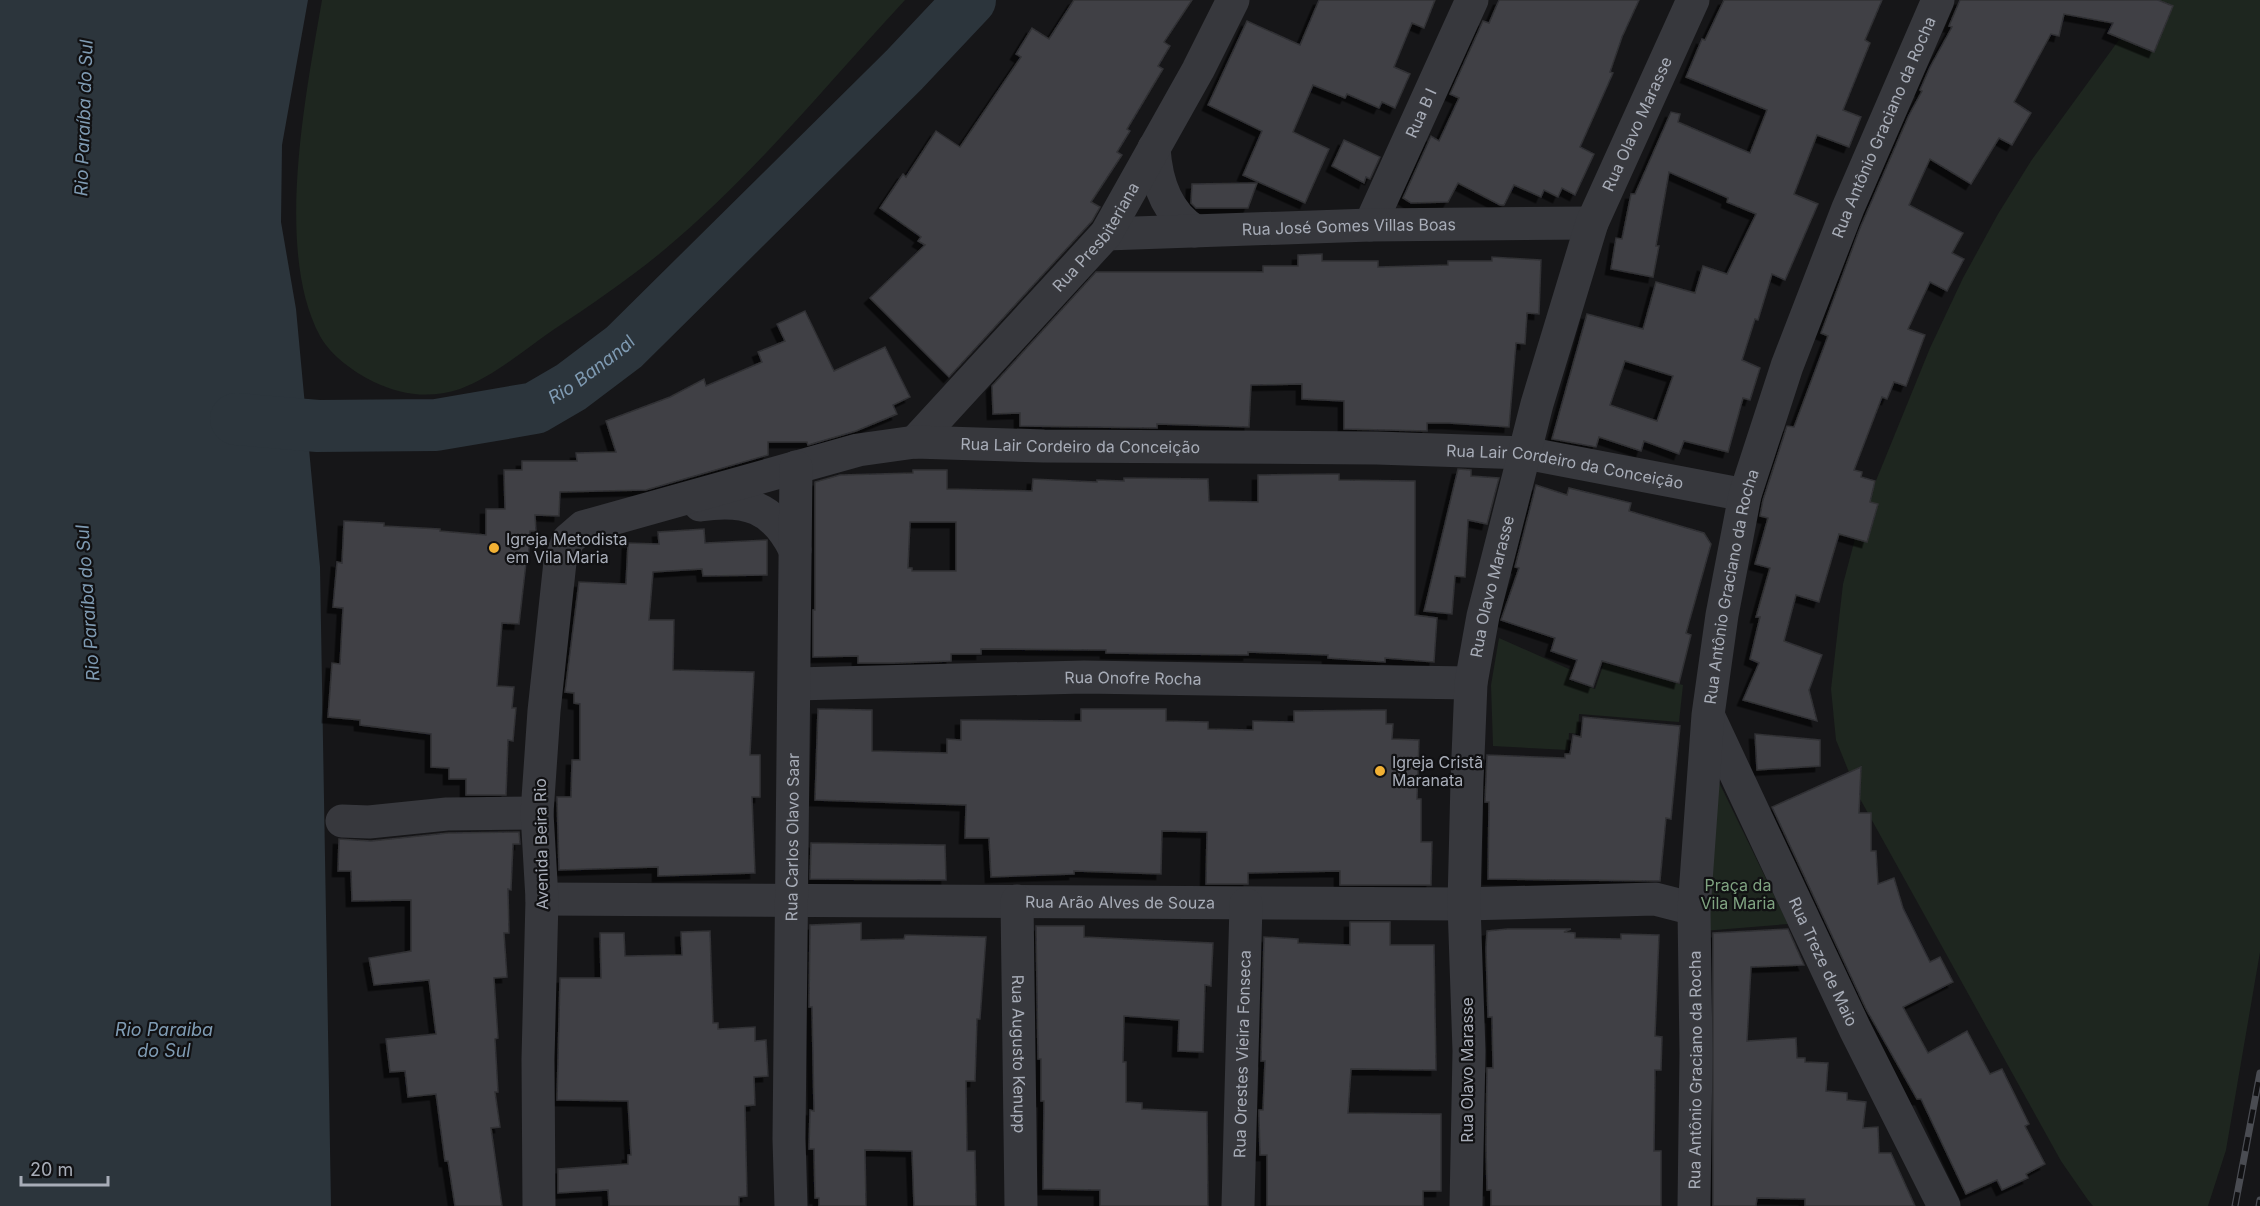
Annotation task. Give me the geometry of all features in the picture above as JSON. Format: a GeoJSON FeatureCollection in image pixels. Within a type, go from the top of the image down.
{"type":"FeatureCollection","features":[{"type":"Feature","properties":{"kind":"street","name":"Rua Presbiteriana"},"geometry":{"type":"LineString","coordinates":[[915,442],[1106,234],[1233,0]]}},
{"type":"Feature","properties":{"kind":"street","name":"Rua B I"},"geometry":{"type":"LineString","coordinates":[[1370,225],[1472,0]]}},
{"type":"Feature","properties":{"kind":"street","name":"Rua Olavo Marasse"},"geometry":{"type":"LineString","coordinates":[[1466,1206],[1470,1051],[1464,904],[1472,683],[1484,616],[1557,333],[1592,223],[1693,0]]}},
{"type":"Feature","properties":{"kind":"street","name":"Rua Antônio Graciano da Rocha"},"geometry":{"type":"LineString","coordinates":[[1694,1206],[1696,1053],[1694,909],[1708,715],[1722,615],[1745,495],[1787,366],[1848,208],[1938,0]]}},
{"type":"Feature","properties":{"kind":"street"},"geometry":{"type":"LineString","coordinates":[[1154,148],[1159,182],[1165,197],[1177,218],[1195,231]]}},
{"type":"Feature","properties":{"kind":"street","name":"Rua José Gomes Villas Boas"},"geometry":{"type":"LineString","coordinates":[[1106,234],[1370,225],[1592,223]]}},
{"type":"Feature","properties":{"kind":"street","name":"Rua Lair Cordeiro da Conceição"},"geometry":{"type":"LineString","coordinates":[[618,517],[858,450],[915,442],[1044,446],[1377,448],[1525,453],[1745,495]]}},
{"type":"Feature","properties":{"kind":"street","name":"Rua Carlos Olavo Saar"},"geometry":{"type":"LineString","coordinates":[[791,1206],[789,1139],[796,467]]}},
{"type":"Feature","properties":{"kind":"street"},"geometry":{"type":"LineString","coordinates":[[618,517],[715,503],[738,503],[775,520],[786,533],[795,550]]}},
{"type":"Feature","properties":{"kind":"street","name":"Avenida Beira Rio"},"geometry":{"type":"LineString","coordinates":[[539,1206],[538,1059],[542,899],[537,813],[551,640],[564,549],[568,540],[583,527],[618,517]]}},
{"type":"Feature","properties":{"kind":"street","name":"Rua Onofre Rocha"},"geometry":{"type":"LineString","coordinates":[[795,684],[1084,677],[1472,683]]}},
{"type":"Feature","properties":{"kind":"street","name":"Rua Treze de Maio"},"geometry":{"type":"LineString","coordinates":[[1708,715],[1855,1029],[1944,1206]]}},
{"type":"Feature","properties":{"kind":"street"},"geometry":{"type":"LineString","coordinates":[[342,821],[376,822],[447,814],[537,813]]}},
{"type":"Feature","properties":{"kind":"street","name":"Rua Arão Alves de Souza"},"geometry":{"type":"LineString","coordinates":[[542,899],[1464,904],[1655,899],[1694,909]]}},
{"type":"Feature","properties":{"kind":"street","name":"Rua Augusto Kenupp"},"geometry":{"type":"LineString","coordinates":[[1017,901],[1021,1206]]}},
{"type":"Feature","properties":{"kind":"street","name":"Rua Orestes Vieira Fonseca"},"geometry":{"type":"LineString","coordinates":[[1238,1206],[1246,904]]}},
{"type":"Feature","properties":{"kind":"green space"},"geometry":{"type":"Polygon","coordinates":[[[322,0],[905,0],[759,161],[664,250],[610,292],[496,370],[460,389],[427,395],[405,393],[384,386],[366,378],[344,363],[330,350],[320,336],[306,301],[299,261],[296,217],[298,171],[308,80],[322,0]]]}},
{"type":"Feature","properties":{"kind":"green space"},"geometry":{"type":"Polygon","coordinates":[[[2148,0],[2260,0],[2260,952],[2226,1150],[2208,1206],[2093,1206],[2088,1200],[2061,1161],[1859,797],[1836,740],[1831,689],[1843,584],[1860,520],[1930,348],[1963,278],[1998,214],[2031,161],[2148,0]]]}},
{"type":"Feature","properties":{"kind":"green space"},"geometry":{"type":"Polygon","coordinates":[[[1499,638],[1571,670],[1569,680],[1595,689],[1604,663],[1683,685],[1679,722],[1579,714],[1578,734],[1569,733],[1568,750],[1493,746],[1491,685],[1499,638]]]}},
{"type":"Feature","properties":{"kind":"green space","name":"Praça da Vila Maria"},"geometry":{"type":"Polygon","coordinates":[[[1715,774],[1788,924],[1703,931],[1715,774]]]}},
{"type":"Feature","properties":{"kind":"water","name":"Rio Paraiba do Sul"},"geometry":{"type":"Polygon","coordinates":[[[0,0],[308,0],[282,145],[281,222],[296,309],[320,567],[331,1206],[0,1206],[0,0]]]}},
{"type":"Feature","properties":{"kind":"building"},"geometry":{"type":"Polygon","coordinates":[[[1074,0],[1192,0],[1164,42],[1170,46],[1158,66],[1163,69],[1127,129],[1130,131],[1117,152],[1122,155],[1091,202],[1100,207],[1092,221],[949,377],[870,298],[925,245],[918,241],[921,237],[880,208],[903,174],[906,177],[936,131],[960,147],[1021,57],[1016,54],[1032,28],[1049,39],[1074,0]]]}},
{"type":"Feature","properties":{"kind":"building"},"geometry":{"type":"Polygon","coordinates":[[[1319,0],[1435,0],[1424,28],[1412,23],[1394,67],[1410,74],[1395,108],[1382,102],[1379,108],[1347,94],[1345,98],[1313,85],[1293,132],[1329,149],[1305,203],[1243,175],[1262,131],[1208,105],[1247,21],[1300,45],[1319,0]]]}},
{"type":"Feature","properties":{"kind":"building"},"geometry":{"type":"Polygon","coordinates":[[[1499,0],[1639,0],[1622,37],[1610,72],[1613,73],[1580,147],[1594,154],[1575,195],[1562,188],[1558,197],[1544,190],[1541,197],[1514,185],[1504,205],[1500,205],[1458,183],[1448,202],[1411,203],[1403,198],[1431,136],[1439,141],[1459,98],[1450,94],[1483,21],[1489,23],[1499,0]]]}},
{"type":"Feature","properties":{"kind":"building"},"geometry":{"type":"Polygon","coordinates":[[[1724,0],[1882,0],[1865,40],[1870,43],[1843,110],[1861,117],[1849,147],[1817,135],[1794,194],[1818,204],[1785,280],[1772,274],[1758,320],[1755,319],[1742,360],[1760,368],[1750,400],[1743,398],[1728,452],[1684,441],[1679,454],[1644,441],[1641,451],[1599,437],[1596,447],[1552,439],[1587,314],[1643,329],[1656,282],[1695,293],[1703,266],[1727,274],[1756,214],[1727,202],[1728,198],[1669,172],[1653,277],[1611,269],[1616,238],[1622,239],[1631,194],[1635,194],[1671,112],[1680,114],[1678,122],[1750,153],[1767,110],[1686,77],[1702,39],[1705,40],[1724,0]],[[1625,361],[1610,405],[1657,421],[1673,376],[1625,361]]]}},
{"type":"Feature","properties":{"kind":"building"},"geometry":{"type":"Polygon","coordinates":[[[1960,0],[2158,0],[2173,6],[2154,52],[2108,33],[2113,23],[2064,14],[2059,36],[2051,34],[2014,102],[2031,113],[2012,145],[1999,138],[1971,184],[1930,159],[1909,205],[1963,233],[1952,253],[1964,259],[1947,291],[1930,282],[1908,329],[1925,335],[1906,386],[1894,382],[1887,399],[1882,397],[1854,470],[1862,472],[1861,477],[1875,481],[1870,502],[1878,504],[1867,542],[1839,534],[1819,602],[1796,595],[1784,641],[1822,655],[1809,690],[1817,721],[1743,700],[1759,663],[1750,659],[1760,617],[1756,617],[1770,568],[1755,564],[1768,518],[1760,516],[1763,500],[1787,426],[1794,427],[1828,336],[1821,333],[1860,228],[1909,115],[1922,91],[1920,90],[1930,67],[1952,27],[1949,26],[1960,0]]]}},
{"type":"Feature","properties":{"kind":"building"},"geometry":{"type":"Polygon","coordinates":[[[1344,140],[1380,157],[1370,179],[1366,177],[1364,183],[1332,166],[1344,140]]]}},
{"type":"Feature","properties":{"kind":"building"},"geometry":{"type":"Polygon","coordinates":[[[1257,183],[1248,208],[1196,208],[1191,203],[1192,184],[1257,183]]]}},
{"type":"Feature","properties":{"kind":"building"},"geometry":{"type":"Polygon","coordinates":[[[1322,254],[1322,261],[1378,261],[1378,267],[1448,265],[1448,261],[1492,261],[1492,257],[1541,260],[1539,314],[1527,313],[1525,344],[1516,343],[1509,427],[1427,423],[1427,431],[1344,429],[1344,401],[1302,399],[1302,384],[1251,385],[1249,427],[1157,424],[1157,428],[1020,426],[1020,413],[993,414],[992,386],[1096,272],[1263,272],[1263,266],[1298,266],[1298,255],[1322,254]]]}},
{"type":"Feature","properties":{"kind":"building"},"geometry":{"type":"Polygon","coordinates":[[[805,311],[834,371],[885,347],[910,397],[893,405],[897,414],[856,431],[808,445],[807,442],[768,442],[768,455],[646,490],[560,492],[559,516],[535,515],[536,531],[530,531],[519,624],[502,623],[497,686],[514,687],[512,708],[516,708],[513,741],[508,740],[506,795],[466,795],[466,779],[449,779],[449,768],[431,767],[431,734],[360,725],[360,720],[328,717],[332,663],[340,664],[343,608],[333,607],[337,562],[342,563],[344,521],[384,523],[384,526],[440,529],[440,531],[486,535],[486,509],[505,509],[504,470],[522,470],[522,461],[577,461],[576,453],[616,452],[606,421],[670,397],[704,379],[706,386],[762,362],[758,352],[785,341],[777,324],[805,311]]]}},
{"type":"Feature","properties":{"kind":"building"},"geometry":{"type":"Polygon","coordinates":[[[1458,469],[1471,470],[1471,476],[1499,478],[1487,524],[1468,520],[1465,577],[1455,576],[1452,614],[1424,611],[1458,469]]]}},
{"type":"Feature","properties":{"kind":"building"},"geometry":{"type":"Polygon","coordinates":[[[913,470],[947,470],[947,489],[1032,491],[1033,479],[1097,482],[1097,480],[1124,481],[1124,478],[1208,479],[1209,501],[1258,502],[1258,475],[1339,474],[1339,480],[1415,481],[1415,615],[1437,618],[1434,662],[1385,658],[1385,662],[1328,658],[1328,655],[1248,652],[1248,655],[1106,653],[1106,650],[981,649],[981,654],[951,654],[951,661],[895,663],[858,663],[858,656],[813,657],[815,482],[840,475],[913,473],[913,470]],[[910,522],[908,568],[912,568],[912,571],[956,571],[956,522],[910,522]]]}},
{"type":"Feature","properties":{"kind":"building"},"geometry":{"type":"Polygon","coordinates":[[[1536,485],[1567,495],[1569,488],[1631,503],[1629,511],[1704,533],[1711,544],[1686,633],[1691,635],[1679,683],[1602,661],[1593,687],[1570,679],[1577,660],[1551,651],[1555,638],[1501,620],[1519,568],[1515,567],[1536,485]]]}},
{"type":"Feature","properties":{"kind":"building"},"geometry":{"type":"Polygon","coordinates":[[[704,529],[705,543],[767,540],[767,575],[703,576],[702,569],[653,572],[649,620],[674,620],[673,670],[754,672],[750,755],[760,755],[760,797],[752,797],[755,873],[658,876],[658,867],[559,870],[557,797],[571,797],[572,760],[580,760],[580,704],[574,703],[574,693],[565,692],[579,582],[626,584],[628,543],[659,544],[658,532],[704,529]]]}},
{"type":"Feature","properties":{"kind":"building"},"geometry":{"type":"Polygon","coordinates":[[[818,709],[872,710],[872,751],[947,753],[947,739],[961,740],[961,720],[1081,721],[1081,709],[1166,709],[1166,721],[1208,722],[1208,729],[1253,730],[1253,721],[1294,722],[1294,711],[1386,710],[1386,724],[1393,724],[1392,739],[1419,740],[1417,799],[1421,799],[1421,842],[1432,842],[1431,885],[1340,885],[1340,871],[1248,873],[1248,884],[1206,884],[1207,832],[1162,831],[1161,874],[1074,871],[1074,874],[991,877],[989,838],[965,838],[966,805],[815,800],[818,709]]]}},
{"type":"Feature","properties":{"kind":"building"},"geometry":{"type":"Polygon","coordinates":[[[1583,717],[1680,726],[1671,819],[1666,818],[1660,881],[1488,879],[1489,802],[1485,802],[1487,755],[1565,758],[1565,754],[1570,754],[1573,735],[1581,737],[1583,717]]]}},
{"type":"Feature","properties":{"kind":"building"},"geometry":{"type":"Polygon","coordinates":[[[1755,734],[1820,740],[1820,766],[1757,770],[1755,734]]]}},
{"type":"Feature","properties":{"kind":"building"},"geometry":{"type":"Polygon","coordinates":[[[1861,767],[1859,813],[1871,813],[1871,851],[1876,851],[1878,884],[1894,878],[1903,908],[1930,962],[1940,957],[1953,982],[1903,1007],[1928,1053],[1967,1031],[1990,1074],[2002,1069],[2029,1124],[2025,1126],[2045,1164],[2026,1174],[2028,1178],[2002,1190],[1997,1180],[1966,1194],[1921,1099],[1917,1099],[1866,1009],[1772,807],[1861,767]]]}},
{"type":"Feature","properties":{"kind":"building"},"geometry":{"type":"Polygon","coordinates":[[[519,832],[520,844],[513,844],[511,890],[508,889],[509,933],[504,933],[507,977],[494,978],[498,1038],[495,1039],[498,1092],[495,1092],[500,1127],[491,1128],[502,1206],[455,1206],[448,1161],[445,1161],[436,1094],[408,1097],[405,1071],[390,1072],[386,1039],[436,1034],[429,980],[374,985],[369,958],[411,951],[411,900],[352,901],[351,871],[338,871],[339,839],[371,841],[448,833],[519,832]]]}},
{"type":"Feature","properties":{"kind":"building"},"geometry":{"type":"Polygon","coordinates":[[[811,843],[945,845],[946,880],[810,879],[811,843]]]}},
{"type":"Feature","properties":{"kind":"building"},"geometry":{"type":"Polygon","coordinates":[[[1350,922],[1390,922],[1390,945],[1434,945],[1436,1070],[1351,1069],[1348,1113],[1441,1114],[1441,1191],[1423,1191],[1423,1206],[1267,1206],[1267,1155],[1260,1155],[1259,1117],[1259,1110],[1263,1110],[1265,1061],[1261,1061],[1264,937],[1298,939],[1298,943],[1350,945],[1350,922]]]}},
{"type":"Feature","properties":{"kind":"building"},"geometry":{"type":"Polygon","coordinates":[[[861,923],[861,940],[904,939],[905,935],[986,937],[980,1019],[977,1019],[975,1081],[966,1081],[967,1151],[975,1151],[976,1206],[914,1206],[912,1151],[865,1150],[866,1206],[819,1206],[819,1198],[815,1198],[814,1149],[809,1149],[810,1110],[814,1111],[812,1007],[809,1007],[810,925],[861,923]]]}},
{"type":"Feature","properties":{"kind":"building"},"geometry":{"type":"Polygon","coordinates":[[[1036,926],[1084,926],[1084,937],[1213,943],[1211,986],[1205,985],[1203,1052],[1178,1051],[1179,1020],[1124,1016],[1123,1062],[1126,1062],[1126,1102],[1142,1103],[1142,1109],[1207,1112],[1208,1206],[1100,1206],[1100,1190],[1043,1189],[1044,1101],[1041,1101],[1041,1059],[1038,1059],[1036,926]]]}},
{"type":"Feature","properties":{"kind":"building"},"geometry":{"type":"Polygon","coordinates":[[[1571,929],[1564,932],[1575,933],[1575,938],[1621,939],[1621,934],[1659,935],[1655,1036],[1662,1037],[1661,1070],[1655,1070],[1654,1151],[1661,1151],[1661,1206],[1491,1206],[1491,1190],[1487,1190],[1487,1068],[1493,1068],[1492,1017],[1488,1017],[1486,948],[1487,931],[1571,929]]]}},
{"type":"Feature","properties":{"kind":"building"},"geometry":{"type":"Polygon","coordinates":[[[1788,929],[1804,965],[1751,967],[1747,1041],[1796,1038],[1797,1058],[1805,1058],[1805,1062],[1828,1063],[1826,1091],[1847,1093],[1847,1100],[1866,1102],[1863,1128],[1878,1127],[1879,1153],[1891,1153],[1915,1206],[1805,1206],[1805,1199],[1757,1198],[1756,1206],[1713,1206],[1713,933],[1788,929]]]}},
{"type":"Feature","properties":{"kind":"building"},"geometry":{"type":"Polygon","coordinates":[[[710,931],[713,1023],[718,1023],[718,1029],[755,1027],[755,1041],[766,1040],[768,1076],[754,1077],[755,1105],[745,1106],[747,1196],[739,1197],[739,1206],[609,1206],[608,1190],[558,1193],[558,1169],[628,1164],[628,1155],[631,1155],[628,1101],[557,1100],[560,978],[601,978],[600,933],[624,933],[625,956],[682,955],[681,932],[710,931]]]}},
{"type":"Feature","properties":{"kind":"waterway","name":"Rio Bananal"},"geometry":{"type":"LineString","coordinates":[[236,419],[318,426],[436,425],[535,408],[571,387],[624,347],[904,70],[970,0]]}},
{"type":"Feature","properties":{"kind":"railway"},"geometry":{"type":"LineString","coordinates":[[2235,1206],[2260,1073]]}},
{"type":"Feature","properties":{"kind":"railway"},"geometry":{"type":"LineString","coordinates":[[2259,1206],[2260,1200]]}},
{"type":"Feature","properties":{"kind":"place","name":"Igreja Metodista em Vila Maria"},"geometry":{"type":"Point","coordinates":[494,548]}},
{"type":"Feature","properties":{"kind":"place","name":"Igreja Cristã Maranata"},"geometry":{"type":"Point","coordinates":[1380,771]}},
{"type":"Feature","properties":{"kind":"water label","name":"Rio Paraíba do Sul"},"geometry":{"type":"Point","coordinates":[84,118]}},
{"type":"Feature","properties":{"kind":"water label","name":"Rio Paraíba do Sul"},"geometry":{"type":"Point","coordinates":[88,603]}}]}
